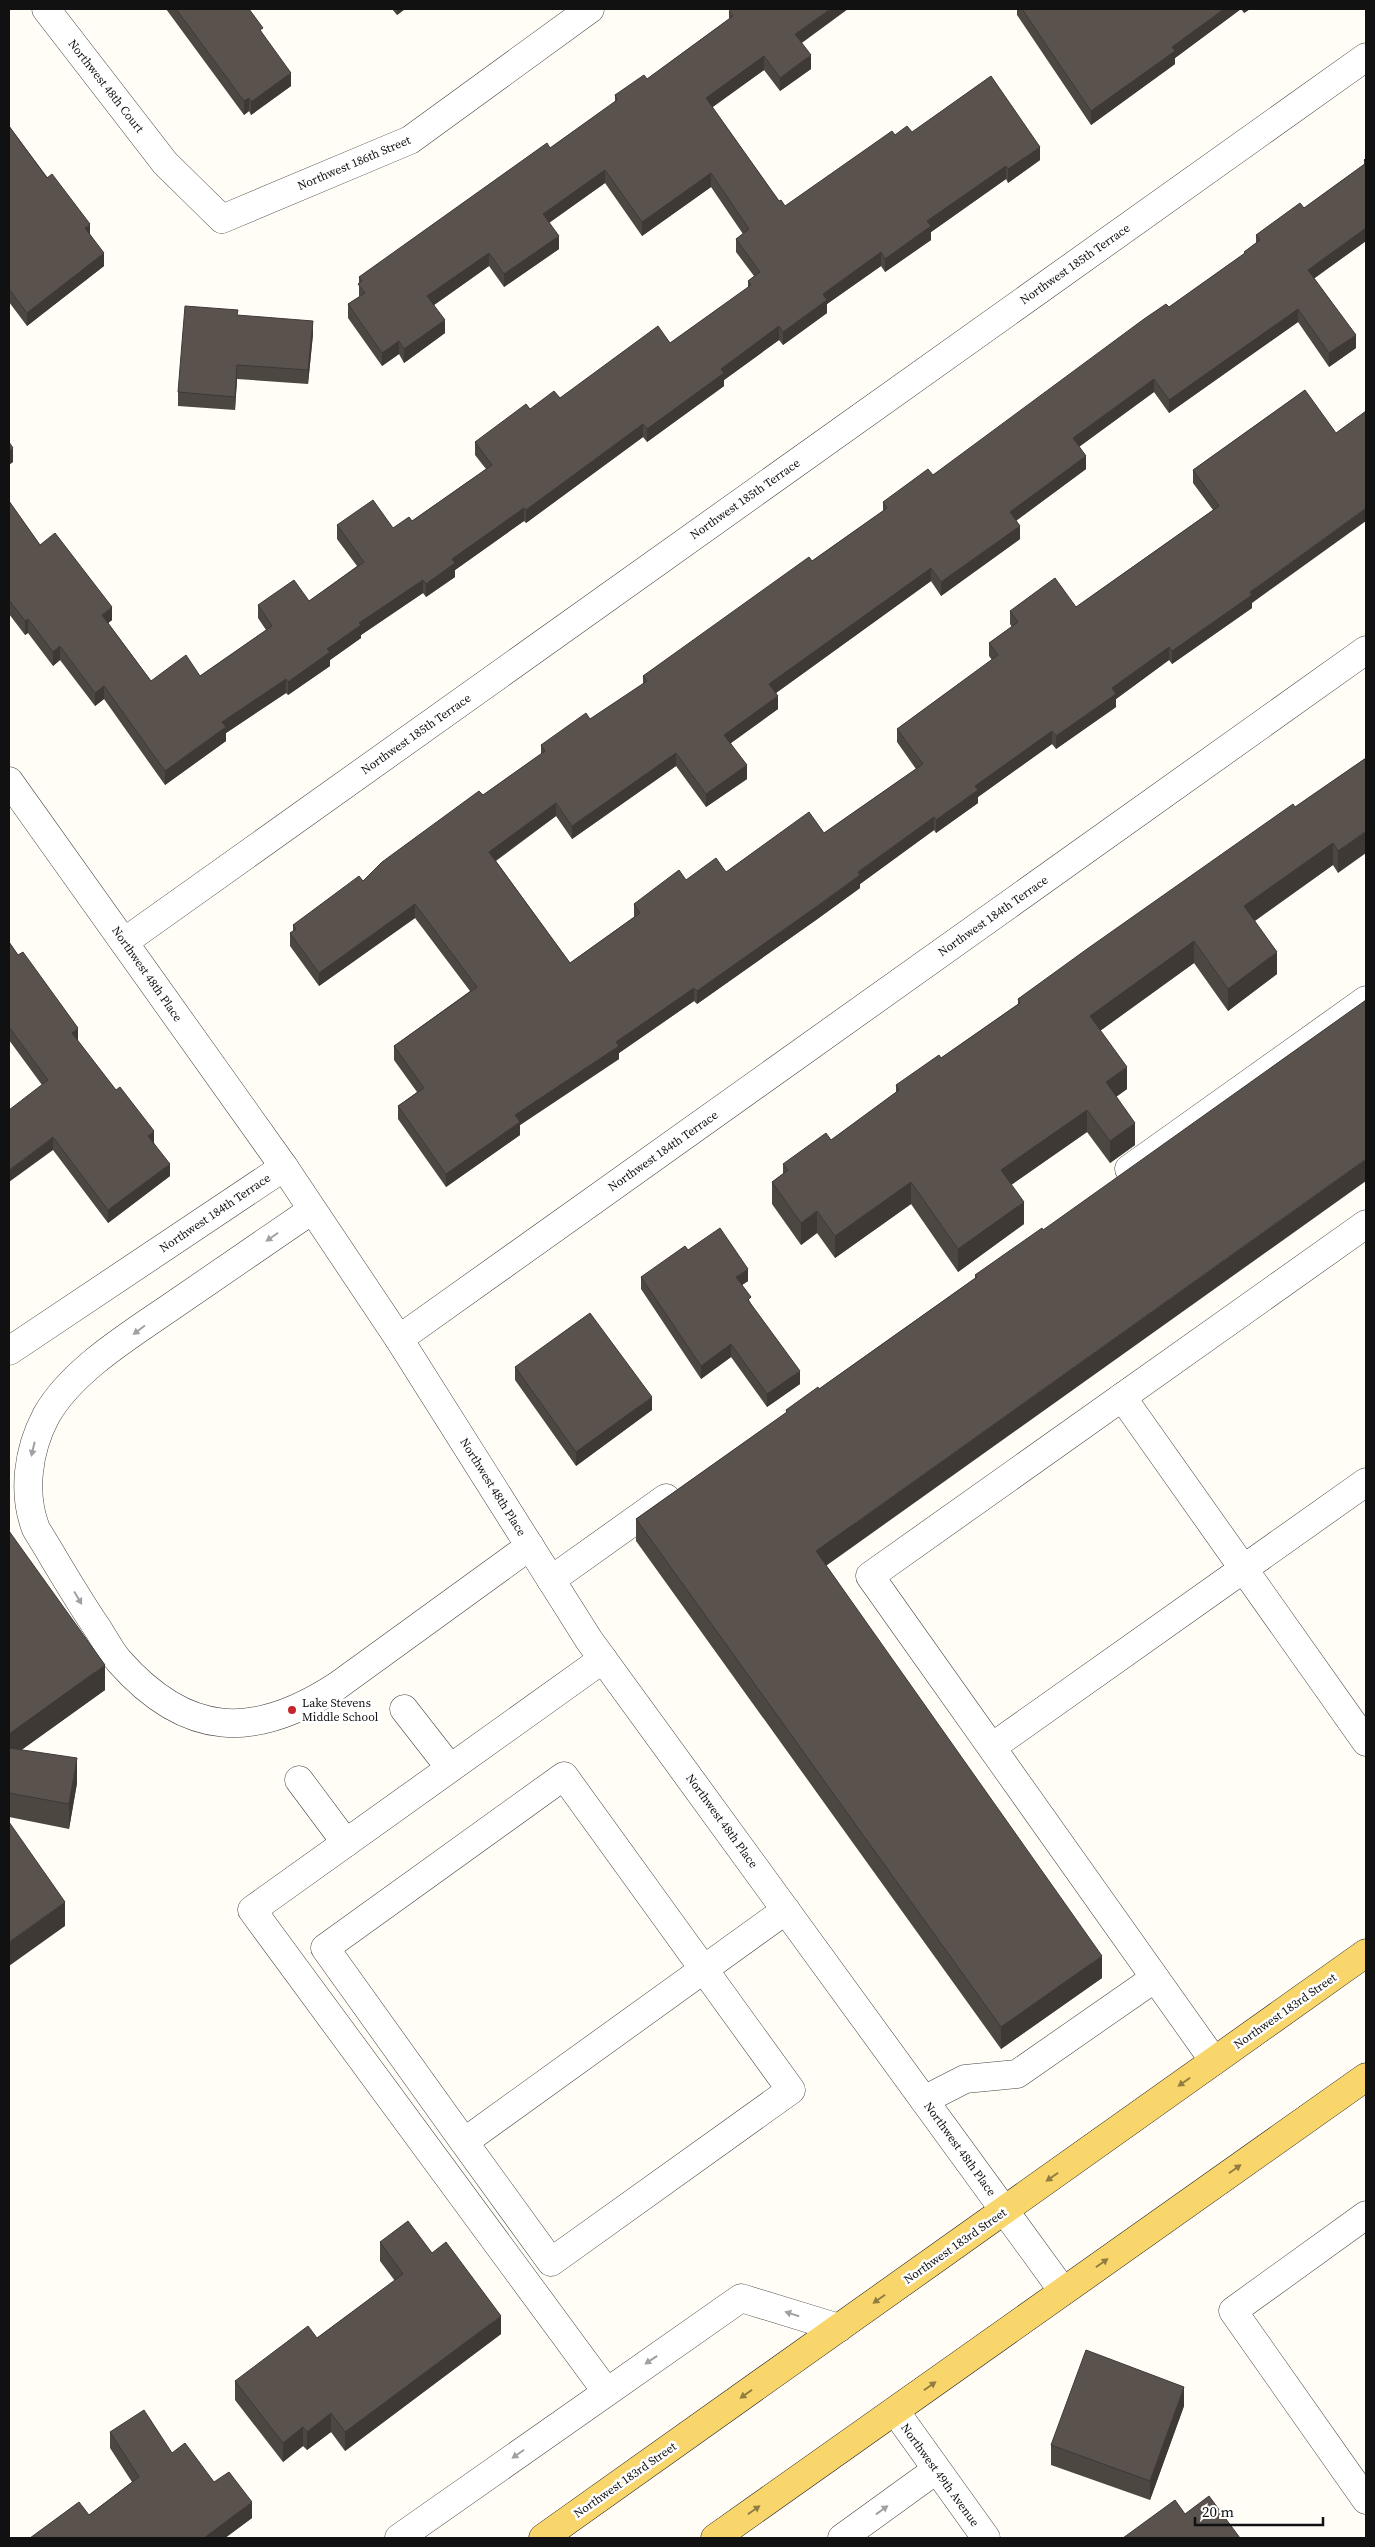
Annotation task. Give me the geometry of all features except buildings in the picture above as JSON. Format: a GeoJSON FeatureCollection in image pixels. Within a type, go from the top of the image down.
{"type":"FeatureCollection","features":[{"type":"Feature","properties":{"kind":"main road","name":"Northwest 183rd Street"},"geometry":{"type":"LineString","coordinates":[[543,2538],[1366,1953]]}},
{"type":"Feature","properties":{"kind":"main road"},"geometry":{"type":"LineString","coordinates":[[715,2538],[1366,2077]]}},
{"type":"Feature","properties":{"kind":"street","name":"Northwest 48th Court"},"geometry":{"type":"LineString","coordinates":[[46,9],[165,162]]}},
{"type":"Feature","properties":{"kind":"street","name":"Northwest 186th Street"},"geometry":{"type":"LineString","coordinates":[[165,162],[222,219],[410,140],[590,9]]}},
{"type":"Feature","properties":{"kind":"street","name":"Northwest 185th Terrace"},"geometry":{"type":"LineString","coordinates":[[124,942],[1366,57]]}},
{"type":"Feature","properties":{"kind":"street","name":"Northwest 184th Terrace"},"geometry":{"type":"LineString","coordinates":[[9,1351],[284,1167],[399,1339],[1366,650]]}},
{"type":"Feature","properties":{"kind":"street","name":"Northwest 48th Place"},"geometry":{"type":"LineString","coordinates":[[9,781],[284,1167]]}},
{"type":"Feature","properties":{"kind":"street"},"geometry":{"type":"LineString","coordinates":[[1108,1184],[1366,1000]]}},
{"type":"Feature","properties":{"kind":"street"},"geometry":{"type":"LineString","coordinates":[[312,1210],[97,1361],[62,1395],[47,1414],[36,1437],[30,1463],[28,1495],[31,1515],[36,1529],[88,1614],[118,1660],[143,1685],[176,1710],[208,1722],[238,1723],[275,1718],[308,1706],[530,1546]]}},
{"type":"Feature","properties":{"kind":"street"},"geometry":{"type":"LineString","coordinates":[[1214,2061],[870,1576],[1366,1224]]}},
{"type":"Feature","properties":{"kind":"street","name":"Northwest 48th Place"},"geometry":{"type":"LineString","coordinates":[[399,1339],[603,1659],[1063,2291]]}},
{"type":"Feature","properties":{"kind":"street"},"geometry":{"type":"LineString","coordinates":[[1122,1397],[1366,1742]]}},
{"type":"Feature","properties":{"kind":"street"},"geometry":{"type":"LineString","coordinates":[[551,1580],[688,1482]]}},
{"type":"Feature","properties":{"kind":"street"},"geometry":{"type":"LineString","coordinates":[[992,1747],[1366,1482]]}},
{"type":"Feature","properties":{"kind":"street"},"geometry":{"type":"LineString","coordinates":[[603,1659],[252,1910],[606,2391]]}},
{"type":"Feature","properties":{"kind":"street"},"geometry":{"type":"LineString","coordinates":[[404,1709],[450,1768]]}},
{"type":"Feature","properties":{"kind":"street"},"geometry":{"type":"LineString","coordinates":[[564,1776],[704,1969],[791,2090],[551,2262],[325,1948],[564,1776]]}},
{"type":"Feature","properties":{"kind":"street"},"geometry":{"type":"LineString","coordinates":[[299,1780],[346,1843]]}},
{"type":"Feature","properties":{"kind":"street"},"geometry":{"type":"LineString","coordinates":[[464,2142],[786,1910]]}},
{"type":"Feature","properties":{"kind":"street"},"geometry":{"type":"LineString","coordinates":[[924,2100],[965,2079],[1017,2074],[1155,1978]]}},
{"type":"Feature","properties":{"kind":"street"},"geometry":{"type":"LineString","coordinates":[[1363,2490],[1233,2311],[1366,2214]]}},
{"type":"Feature","properties":{"kind":"street"},"geometry":{"type":"LineString","coordinates":[[399,2538],[741,2298],[839,2328]]}},
{"type":"Feature","properties":{"kind":"street","name":"Northwest 49th Avenue"},"geometry":{"type":"LineString","coordinates":[[894,2411],[986,2538]]}},
{"type":"Feature","properties":{"kind":"street"},"geometry":{"type":"LineString","coordinates":[[842,2538],[936,2470]]}},
{"type":"Feature","properties":{"kind":"place","name":"Lake Stevens Middle School"},"geometry":{"type":"Point","coordinates":[292,1710]}}]}
